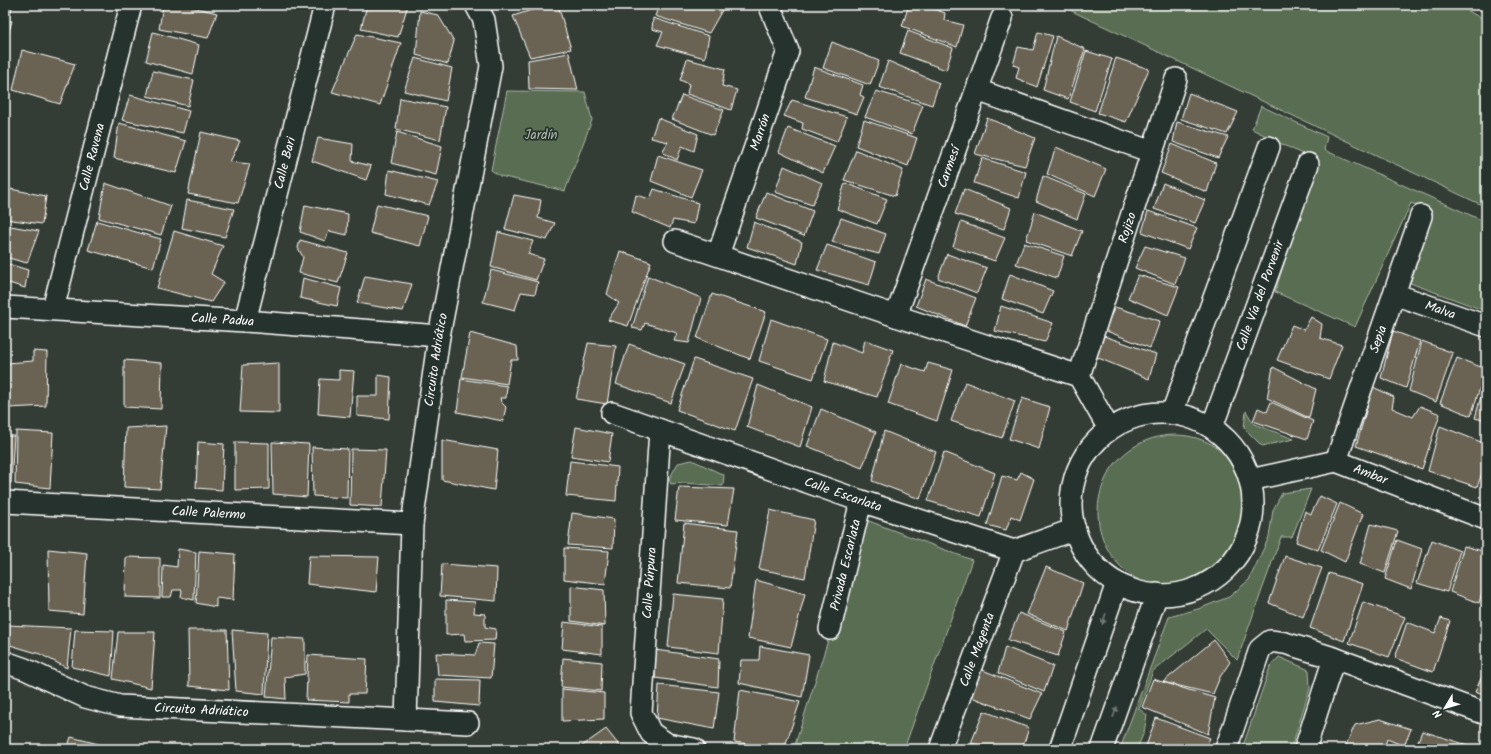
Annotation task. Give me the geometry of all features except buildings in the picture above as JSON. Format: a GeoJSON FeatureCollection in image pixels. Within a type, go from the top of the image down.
{"type":"FeatureCollection","features":[{"type":"Feature","properties":{"kind":"street","name":"Calle Ravena"},"geometry":{"type":"LineString","coordinates":[[53,309],[131,5]]}},
{"type":"Feature","properties":{"kind":"street","name":"Calle Bari"},"geometry":{"type":"LineString","coordinates":[[245,322],[325,5]]}},
{"type":"Feature","properties":{"kind":"street","name":"Circuito Adriático"},"geometry":{"type":"LineString","coordinates":[[406,720],[412,524],[439,336],[491,66],[484,20],[476,5]]}},
{"type":"Feature","properties":{"kind":"street","name":"Marrón"},"geometry":{"type":"LineString","coordinates":[[718,255],[788,52],[772,10]]}},
{"type":"Feature","properties":{"kind":"street","name":"Carmesí"},"geometry":{"type":"LineString","coordinates":[[896,316],[1002,18]]}},
{"type":"Feature","properties":{"kind":"street","name":"Rojizo"},"geometry":{"type":"LineString","coordinates":[[1079,376],[1176,79]]}},
{"type":"Feature","properties":{"kind":"street"},"geometry":{"type":"LineString","coordinates":[[977,90],[1152,152]]}},
{"type":"Feature","properties":{"kind":"street"},"geometry":{"type":"LineString","coordinates":[[1172,413],[1269,147]]}},
{"type":"Feature","properties":{"kind":"street","name":"Calle Vía del Porvenir"},"geometry":{"type":"LineString","coordinates":[[1212,428],[1308,164]]}},
{"type":"Feature","properties":{"kind":"street","name":"Sepia"},"geometry":{"type":"LineString","coordinates":[[1336,461],[1421,216]]}},
{"type":"Feature","properties":{"kind":"street"},"geometry":{"type":"LineString","coordinates":[[675,241],[1079,376],[1109,429]]}},
{"type":"Feature","properties":{"kind":"street","name":"Malva"},"geometry":{"type":"LineString","coordinates":[[1394,294],[1486,326]]}},
{"type":"Feature","properties":{"kind":"street","name":"Calle Padua"},"geometry":{"type":"LineString","coordinates":[[5,307],[53,309],[439,336]]}},
{"type":"Feature","properties":{"kind":"street","name":"Calle Escarlata"},"geometry":{"type":"LineString","coordinates":[[612,413],[861,501],[1014,551]]}},
{"type":"Feature","properties":{"kind":"street"},"geometry":{"type":"LineString","coordinates":[[1150,413],[1172,413],[1193,418],[1212,428],[1229,442],[1242,459],[1250,480],[1253,505],[1250,530],[1239,552],[1223,572],[1203,586],[1179,593],[1157,594],[1141,592],[1104,575],[1084,549],[1075,529],[1071,501],[1076,473],[1090,448],[1109,429],[1128,418],[1150,413]]}},
{"type":"Feature","properties":{"kind":"street","name":"Calle Púrpura"},"geometry":{"type":"LineString","coordinates":[[660,430],[641,713],[651,733],[667,744],[694,749]]}},
{"type":"Feature","properties":{"kind":"street","name":"Ambar"},"geometry":{"type":"LineString","coordinates":[[1250,480],[1336,461],[1486,519]]}},
{"type":"Feature","properties":{"kind":"street","name":"Privada Escarlata"},"geometry":{"type":"LineString","coordinates":[[830,629],[861,501]]}},
{"type":"Feature","properties":{"kind":"street","name":"Calle Palermo"},"geometry":{"type":"LineString","coordinates":[[5,502],[412,524]]}},
{"type":"Feature","properties":{"kind":"street"},"geometry":{"type":"LineString","coordinates":[[1014,551],[1075,529]]}},
{"type":"Feature","properties":{"kind":"street","name":"Calle Magenta"},"geometry":{"type":"LineString","coordinates":[[940,749],[1014,551]]}},
{"type":"Feature","properties":{"kind":"street"},"geometry":{"type":"LineString","coordinates":[[1060,749],[1117,582]]}},
{"type":"Feature","properties":{"kind":"street"},"geometry":{"type":"LineString","coordinates":[[1102,749],[1157,594]]}},
{"type":"Feature","properties":{"kind":"street"},"geometry":{"type":"LineString","coordinates":[[1226,749],[1260,649],[1270,641],[1285,643],[1334,658],[1486,714]]}},
{"type":"Feature","properties":{"kind":"street"},"geometry":{"type":"LineString","coordinates":[[1305,749],[1334,658]]}},
{"type":"Feature","properties":{"kind":"street","name":"Circuito Adriático"},"geometry":{"type":"LineString","coordinates":[[5,662],[25,669],[84,697],[120,706],[468,722]]}},
{"type":"Feature","properties":{"kind":"green space"},"geometry":{"type":"Polygon","coordinates":[[[1059,5],[1458,5],[1486,21],[1486,207],[1059,5]]]}},
{"type":"Feature","properties":{"kind":"green space","name":"Jardín"},"geometry":{"type":"Polygon","coordinates":[[[507,91],[585,92],[592,120],[565,191],[500,176],[491,170],[507,91]]]}},
{"type":"Feature","properties":{"kind":"green space"},"geometry":{"type":"Polygon","coordinates":[[[1261,106],[1327,137],[1324,150],[1486,222],[1486,311],[1410,283],[1433,213],[1411,203],[1355,327],[1275,292],[1316,161],[1252,129],[1261,106]]]}},
{"type":"Feature","properties":{"kind":"green space"},"geometry":{"type":"Polygon","coordinates":[[[1246,411],[1254,424],[1294,439],[1262,446],[1244,428],[1246,411]]]}},
{"type":"Feature","properties":{"kind":"green space"},"geometry":{"type":"Polygon","coordinates":[[[1175,435],[1190,437],[1211,444],[1218,448],[1234,463],[1239,469],[1246,483],[1252,512],[1250,527],[1243,548],[1239,555],[1224,571],[1218,576],[1204,583],[1175,589],[1160,587],[1139,580],[1132,576],[1116,561],[1111,555],[1104,541],[1098,512],[1100,497],[1107,476],[1111,469],[1126,453],[1132,448],[1146,441],[1175,435]]]}},
{"type":"Feature","properties":{"kind":"green space"},"geometry":{"type":"Polygon","coordinates":[[[692,460],[724,475],[723,486],[685,483],[671,484],[669,479],[678,463],[692,460]]]}},
{"type":"Feature","properties":{"kind":"green space"},"geometry":{"type":"Polygon","coordinates":[[[1311,489],[1292,537],[1281,537],[1237,660],[1206,629],[1153,671],[1139,709],[1147,715],[1144,732],[1137,749],[1120,749],[1169,617],[1198,609],[1229,597],[1249,580],[1269,537],[1273,510],[1282,493],[1311,489]]]}},
{"type":"Feature","properties":{"kind":"green space"},"geometry":{"type":"Polygon","coordinates":[[[866,520],[972,560],[904,749],[794,748],[866,520]]]}},
{"type":"Feature","properties":{"kind":"green space"},"geometry":{"type":"Polygon","coordinates":[[[1279,657],[1309,670],[1310,688],[1291,749],[1242,749],[1270,667],[1279,657]]]}}]}
